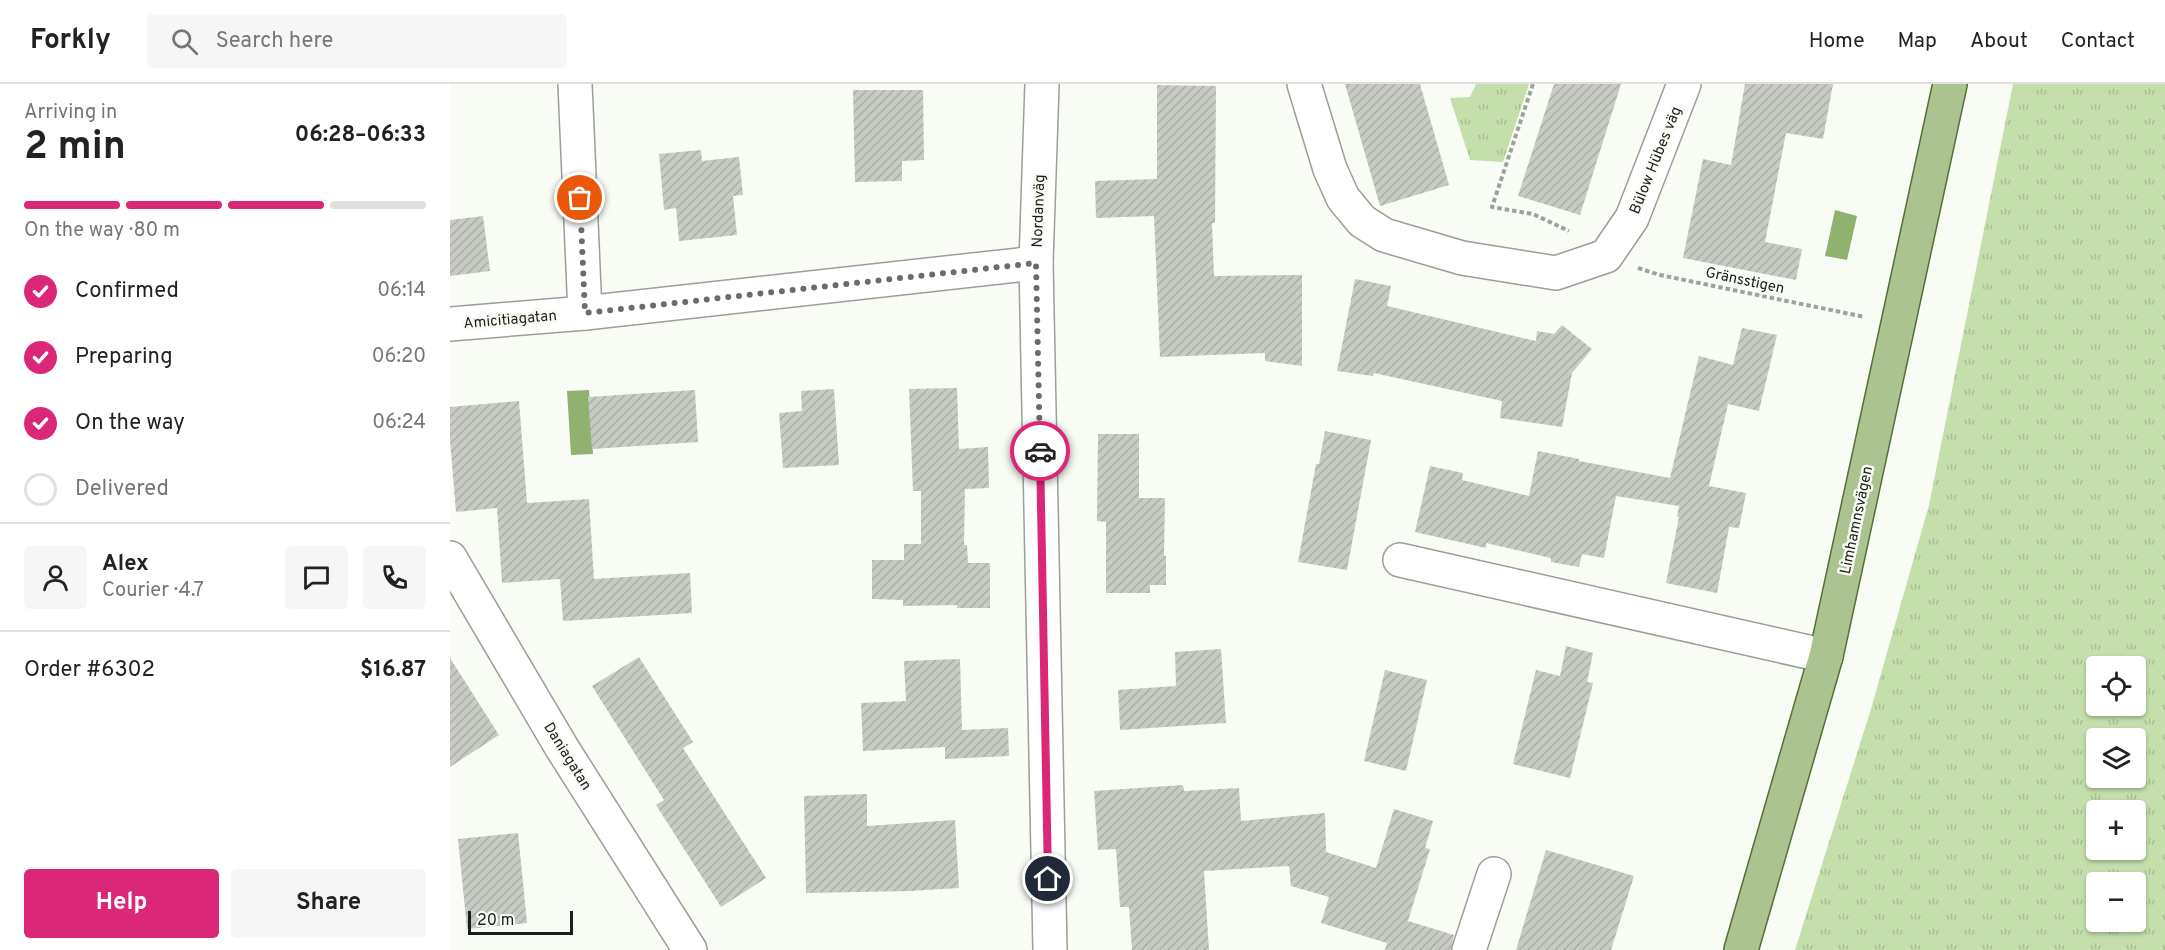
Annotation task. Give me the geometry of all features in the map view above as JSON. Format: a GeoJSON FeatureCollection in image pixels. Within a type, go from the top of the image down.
{"type":"FeatureCollection","features":[{"type":"Feature","properties":{"kind":"main road","name":"Limhamnsvägen"},"geometry":{"type":"LineString","coordinates":[[1741,950],[1826,656],[1950,84]]}},
{"type":"Feature","properties":{"kind":"street"},"geometry":{"type":"LineString","coordinates":[[574,84],[585,313]]}},
{"type":"Feature","properties":{"kind":"street","name":"Nordanväg"},"geometry":{"type":"LineString","coordinates":[[1042,84],[1036,263],[1050,950]]}},
{"type":"Feature","properties":{"kind":"street"},"geometry":{"type":"LineString","coordinates":[[1304,84],[1330,169],[1343,198],[1362,220],[1384,235],[1462,258],[1556,273],[1606,256]]}},
{"type":"Feature","properties":{"kind":"street","name":"Bülow Hübes väg"},"geometry":{"type":"LineString","coordinates":[[1606,256],[1632,218],[1684,84]]}},
{"type":"Feature","properties":{"kind":"street","name":"Amicitiagatan"},"geometry":{"type":"LineString","coordinates":[[450,324],[585,313],[1036,263]]}},
{"type":"Feature","properties":{"kind":"street","name":"Daniagatan"},"geometry":{"type":"LineString","coordinates":[[450,558],[562,748],[690,950]]}},
{"type":"Feature","properties":{"kind":"street"},"geometry":{"type":"LineString","coordinates":[[1400,560],[1826,656]]}},
{"type":"Feature","properties":{"kind":"street"},"geometry":{"type":"LineString","coordinates":[[1469,950],[1494,874]]}},
{"type":"Feature","properties":{"kind":"path","name":"Gränsstigen"},"geometry":{"type":"LineString","coordinates":[[1533,84],[1492,207],[1533,214],[1580,236],[1606,256],[1660,275],[1869,318]]}},
{"type":"Feature","properties":{"kind":"green space"},"geometry":{"type":"Polygon","coordinates":[[[1476,84],[1529,84],[1503,162],[1470,160],[1450,98],[1470,97],[1476,84]]]}},
{"type":"Feature","properties":{"kind":"green space"},"geometry":{"type":"Polygon","coordinates":[[[2013,84],[2165,84],[2165,950],[1795,950],[1871,709],[1929,505],[2013,84]]]}},
{"type":"Feature","properties":{"kind":"shaded area"},"geometry":{"type":"Polygon","coordinates":[[[1835,210],[1857,216],[1847,260],[1825,256],[1835,210]]]}},
{"type":"Feature","properties":{"kind":"shaded area"},"geometry":{"type":"Polygon","coordinates":[[[589,390],[593,454],[571,455],[567,391],[589,390]]]}},
{"type":"Feature","properties":{"kind":"building"},"geometry":{"type":"Polygon","coordinates":[[[1345,84],[1420,84],[1449,185],[1380,206],[1345,84]]]}},
{"type":"Feature","properties":{"kind":"building"},"geometry":{"type":"Polygon","coordinates":[[[1554,84],[1621,84],[1580,215],[1518,196],[1554,84]]]}},
{"type":"Feature","properties":{"kind":"building"},"geometry":{"type":"Polygon","coordinates":[[[1745,84],[1833,84],[1823,139],[1786,133],[1765,242],[1802,249],[1796,280],[1683,258],[1703,159],[1731,165],[1745,84]]]}},
{"type":"Feature","properties":{"kind":"building"},"geometry":{"type":"Polygon","coordinates":[[[1157,85],[1216,86],[1215,223],[1212,223],[1214,276],[1302,275],[1302,366],[1265,361],[1265,353],[1160,357],[1154,216],[1096,218],[1095,181],[1157,179],[1157,85]]]}},
{"type":"Feature","properties":{"kind":"building"},"geometry":{"type":"Polygon","coordinates":[[[853,90],[923,90],[924,160],[902,161],[902,181],[855,182],[853,90]]]}},
{"type":"Feature","properties":{"kind":"building"},"geometry":{"type":"Polygon","coordinates":[[[701,150],[702,161],[739,157],[743,195],[733,196],[737,235],[679,241],[676,208],[664,210],[659,154],[701,150]]]}},
{"type":"Feature","properties":{"kind":"building"},"geometry":{"type":"Polygon","coordinates":[[[483,216],[490,271],[450,276],[450,220],[483,216]]]}},
{"type":"Feature","properties":{"kind":"building"},"geometry":{"type":"Polygon","coordinates":[[[1355,279],[1391,286],[1387,306],[1536,341],[1537,331],[1554,334],[1562,325],[1592,349],[1572,373],[1562,427],[1500,418],[1502,401],[1374,373],[1373,376],[1337,371],[1355,279]]]}},
{"type":"Feature","properties":{"kind":"building"},"geometry":{"type":"Polygon","coordinates":[[[1742,328],[1777,335],[1759,411],[1728,404],[1709,486],[1746,493],[1739,528],[1729,527],[1717,593],[1666,583],[1679,517],[1677,517],[1679,506],[1616,496],[1604,558],[1582,554],[1579,567],[1551,562],[1551,558],[1486,543],[1486,548],[1415,532],[1430,466],[1463,473],[1462,480],[1529,496],[1538,451],[1670,478],[1699,356],[1733,365],[1742,328]]]}},
{"type":"Feature","properties":{"kind":"building"},"geometry":{"type":"Polygon","coordinates":[[[957,388],[959,449],[988,447],[989,488],[965,489],[964,545],[967,545],[968,563],[990,563],[990,608],[957,608],[957,605],[903,606],[903,600],[872,599],[872,560],[904,560],[904,544],[921,544],[921,491],[913,491],[909,389],[957,388]]]}},
{"type":"Feature","properties":{"kind":"building"},"geometry":{"type":"Polygon","coordinates":[[[834,389],[839,465],[783,468],[779,413],[802,411],[801,391],[834,389]]]}},
{"type":"Feature","properties":{"kind":"building"},"geometry":{"type":"Polygon","coordinates":[[[695,390],[698,442],[592,449],[588,397],[695,390]]]}},
{"type":"Feature","properties":{"kind":"building"},"geometry":{"type":"Polygon","coordinates":[[[519,401],[527,503],[589,499],[594,579],[690,573],[692,613],[563,621],[560,579],[502,583],[497,508],[456,512],[450,440],[450,407],[519,401]]]}},
{"type":"Feature","properties":{"kind":"building"},"geometry":{"type":"Polygon","coordinates":[[[1325,431],[1371,440],[1347,570],[1298,562],[1316,464],[1319,464],[1325,431]]]}},
{"type":"Feature","properties":{"kind":"building"},"geometry":{"type":"Polygon","coordinates":[[[1098,434],[1139,434],[1139,498],[1165,498],[1166,585],[1150,585],[1150,593],[1106,593],[1106,522],[1097,521],[1098,434]]]}},
{"type":"Feature","properties":{"kind":"building"},"geometry":{"type":"Polygon","coordinates":[[[1566,646],[1593,653],[1587,682],[1593,683],[1570,778],[1513,764],[1536,670],[1560,676],[1566,646]]]}},
{"type":"Feature","properties":{"kind":"building"},"geometry":{"type":"Polygon","coordinates":[[[1221,649],[1226,723],[1120,730],[1118,690],[1176,686],[1175,652],[1221,649]]]}},
{"type":"Feature","properties":{"kind":"building"},"geometry":{"type":"Polygon","coordinates":[[[639,657],[693,742],[683,748],[766,878],[721,907],[656,805],[664,800],[592,686],[639,657]]]}},
{"type":"Feature","properties":{"kind":"building"},"geometry":{"type":"Polygon","coordinates":[[[450,658],[499,735],[450,767],[450,658]]]}},
{"type":"Feature","properties":{"kind":"building"},"geometry":{"type":"Polygon","coordinates":[[[960,659],[962,730],[1008,728],[1009,756],[945,759],[945,747],[863,751],[861,703],[906,701],[904,661],[960,659]]]}},
{"type":"Feature","properties":{"kind":"building"},"geometry":{"type":"Polygon","coordinates":[[[1385,670],[1427,680],[1406,771],[1364,761],[1385,670]]]}},
{"type":"Feature","properties":{"kind":"building"},"geometry":{"type":"Polygon","coordinates":[[[1183,785],[1184,791],[1239,788],[1241,821],[1325,813],[1326,852],[1376,868],[1394,809],[1433,821],[1425,848],[1430,849],[1408,921],[1454,935],[1451,950],[1385,950],[1387,943],[1321,923],[1329,897],[1291,886],[1289,866],[1204,871],[1209,950],[1132,950],[1129,907],[1120,907],[1116,849],[1098,850],[1094,791],[1183,785]]]}},
{"type":"Feature","properties":{"kind":"building"},"geometry":{"type":"Polygon","coordinates":[[[867,794],[867,826],[955,820],[959,888],[806,893],[804,796],[867,794]]]}},
{"type":"Feature","properties":{"kind":"building"},"geometry":{"type":"Polygon","coordinates":[[[518,833],[527,923],[467,929],[458,839],[518,833]]]}},
{"type":"Feature","properties":{"kind":"building"},"geometry":{"type":"Polygon","coordinates":[[[1546,850],[1634,876],[1611,950],[1516,950],[1546,850]]]}},
{"type":"Feature","properties":{"kind":"way so far"},"geometry":{"type":"LineString","coordinates":[[580,198],[585,313],[1036,263],[1040,451]]}},
{"type":"Feature","properties":{"kind":"route"},"geometry":{"type":"LineString","coordinates":[[1040,451],[1048,879]]}}]}
